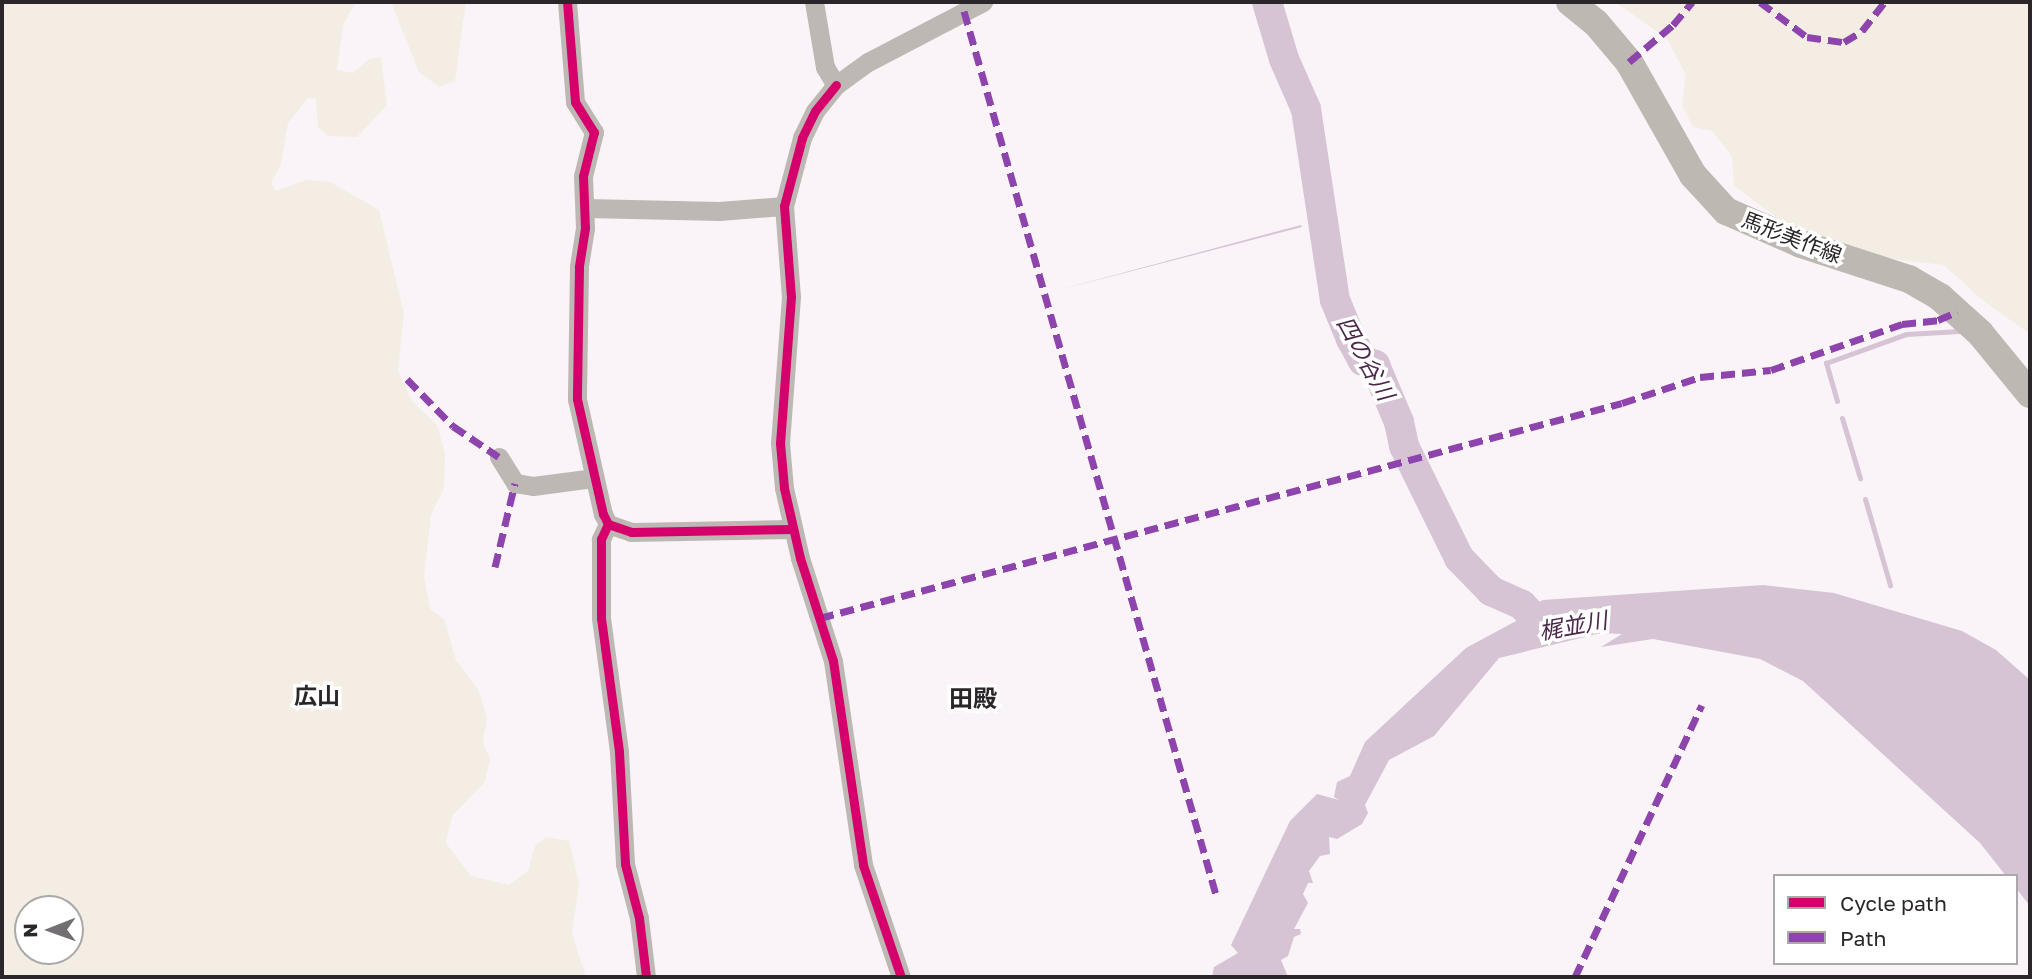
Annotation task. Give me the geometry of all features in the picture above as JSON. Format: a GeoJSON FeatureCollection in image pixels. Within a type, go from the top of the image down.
{"type":"FeatureCollection","features":[{"type":"Feature","properties":{"kind":"main road","name":"馬形美作線"},"geometry":{"type":"LineString","coordinates":[[1570,2],[1596,23],[1629,62],[1693,175],[1726,211],[1801,244],[1909,279],[1929,291],[1980,333],[2030,394]]}},
{"type":"Feature","properties":{"kind":"street"},"geometry":{"type":"LineString","coordinates":[[567,2],[573,92],[594,132],[583,176],[586,208],[575,372],[594,478],[608,524],[601,539],[600,606],[619,752],[625,864],[639,918],[646,977]]}},
{"type":"Feature","properties":{"kind":"street"},"geometry":{"type":"LineString","coordinates":[[814,2],[825,67],[836,85]]}},
{"type":"Feature","properties":{"kind":"street"},"geometry":{"type":"LineString","coordinates":[[901,977],[863,865],[833,661],[792,529],[780,443],[790,318],[784,206],[803,138],[815,111],[836,85],[868,62],[983,2]]}},
{"type":"Feature","properties":{"kind":"street"},"geometry":{"type":"LineString","coordinates":[[586,208],[719,211],[784,206]]}},
{"type":"Feature","properties":{"kind":"street"},"geometry":{"type":"LineString","coordinates":[[499,457],[515,482],[533,486],[594,478]]}},
{"type":"Feature","properties":{"kind":"street"},"geometry":{"type":"LineString","coordinates":[[608,524],[631,532],[792,529]]}},
{"type":"Feature","properties":{"kind":"shaded area"},"geometry":{"type":"Polygon","coordinates":[[[2,2],[356,2],[343,25],[337,70],[353,73],[369,59],[381,57],[387,105],[357,137],[328,136],[318,127],[316,99],[308,98],[288,123],[281,164],[271,183],[276,191],[306,180],[330,182],[379,210],[404,314],[398,371],[412,401],[437,425],[445,453],[444,488],[431,515],[424,576],[430,609],[444,619],[456,660],[478,689],[487,717],[483,742],[490,759],[485,782],[452,816],[446,843],[471,876],[509,885],[528,871],[535,846],[546,837],[569,841],[579,883],[572,934],[586,977],[2,977],[2,2]]]}},
{"type":"Feature","properties":{"kind":"shaded area"},"geometry":{"type":"Polygon","coordinates":[[[391,2],[466,2],[455,81],[439,87],[419,72],[391,2]]]}},
{"type":"Feature","properties":{"kind":"shaded area"},"geometry":{"type":"Polygon","coordinates":[[[1615,2],[2030,2],[2030,334],[1981,299],[1944,265],[1885,258],[1790,227],[1734,186],[1732,156],[1712,131],[1693,127],[1682,105],[1686,75],[1667,39],[1615,2]]]}},
{"type":"Feature","properties":{"kind":"water"},"geometry":{"type":"Polygon","coordinates":[[[1301,225],[1302,227],[1055,291],[1301,225]]]}},
{"type":"Feature","properties":{"kind":"water","name":"梶並川"},"geometry":{"type":"Polygon","coordinates":[[[1763,585],[1834,593],[1962,631],[1996,650],[2030,680],[2030,906],[2018,891],[2018,874],[2004,874],[1980,843],[1803,681],[1760,659],[1653,639],[1601,647],[1622,634],[1601,633],[1499,658],[1434,736],[1389,760],[1365,805],[1368,813],[1362,824],[1337,839],[1329,837],[1330,854],[1320,856],[1309,871],[1313,883],[1308,883],[1303,894],[1308,903],[1294,929],[1300,929],[1301,934],[1294,937],[1288,956],[1281,960],[1288,977],[1212,977],[1214,967],[1238,953],[1231,945],[1290,821],[1317,794],[1339,800],[1334,797],[1337,782],[1350,776],[1365,742],[1466,648],[1516,621],[1519,611],[1543,600],[1763,585]]]}},
{"type":"Feature","properties":{"kind":"waterway","name":"四の谷川"},"geometry":{"type":"LineString","coordinates":[[1267,2],[1284,59],[1306,109],[1335,300],[1351,339],[1363,361],[1375,365],[1399,422],[1404,446],[1459,558],[1491,591],[1522,605],[1542,626]]}},
{"type":"Feature","properties":{"kind":"waterway"},"geometry":{"type":"LineString","coordinates":[[1837,401],[1826,363],[1906,334],[1960,331]]}},
{"type":"Feature","properties":{"kind":"waterway"},"geometry":{"type":"LineString","coordinates":[[1842,418],[1860,478]]}},
{"type":"Feature","properties":{"kind":"waterway"},"geometry":{"type":"LineString","coordinates":[[1865,499],[1890,585]]}},
{"type":"Feature","properties":{"kind":"marked path"},"geometry":{"type":"LineString","coordinates":[[1629,62],[1673,25],[1692,2]]}},
{"type":"Feature","properties":{"kind":"marked path"},"geometry":{"type":"LineString","coordinates":[[1760,2],[1807,37],[1844,42],[1862,31],[1885,2]]}},
{"type":"Feature","properties":{"kind":"marked path"},"geometry":{"type":"LineString","coordinates":[[964,11],[1217,898]]}},
{"type":"Feature","properties":{"kind":"marked path"},"geometry":{"type":"LineString","coordinates":[[820,618],[1622,403],[1700,377],[1771,370],[1902,324],[1938,320],[1957,312]]}},
{"type":"Feature","properties":{"kind":"marked path"},"geometry":{"type":"LineString","coordinates":[[407,379],[453,426],[499,457]]}},
{"type":"Feature","properties":{"kind":"marked path"},"geometry":{"type":"LineString","coordinates":[[495,567],[515,483]]}},
{"type":"Feature","properties":{"kind":"marked path"},"geometry":{"type":"LineString","coordinates":[[1575,977],[1702,705]]}},
{"type":"Feature","properties":{"kind":"cycle path"},"geometry":{"type":"LineString","coordinates":[[567,2],[575,102],[594,132],[583,176],[585,228],[579,267],[577,399],[603,514],[608,524],[631,532],[792,529]]}},
{"type":"Feature","properties":{"kind":"cycle path"},"geometry":{"type":"LineString","coordinates":[[836,85],[815,111],[802,138],[784,206],[791,297],[780,443],[784,488],[800,558],[833,661],[863,865],[901,977]]}},
{"type":"Feature","properties":{"kind":"cycle path"},"geometry":{"type":"LineString","coordinates":[[608,524],[601,539],[601,618],[619,752],[625,864],[639,918],[646,977]]}},
{"type":"Feature","properties":{"kind":"district","name":"広山"},"geometry":{"type":"Point","coordinates":[317,695]}},
{"type":"Feature","properties":{"kind":"district","name":"田殿"},"geometry":{"type":"Point","coordinates":[973,698]}}]}
